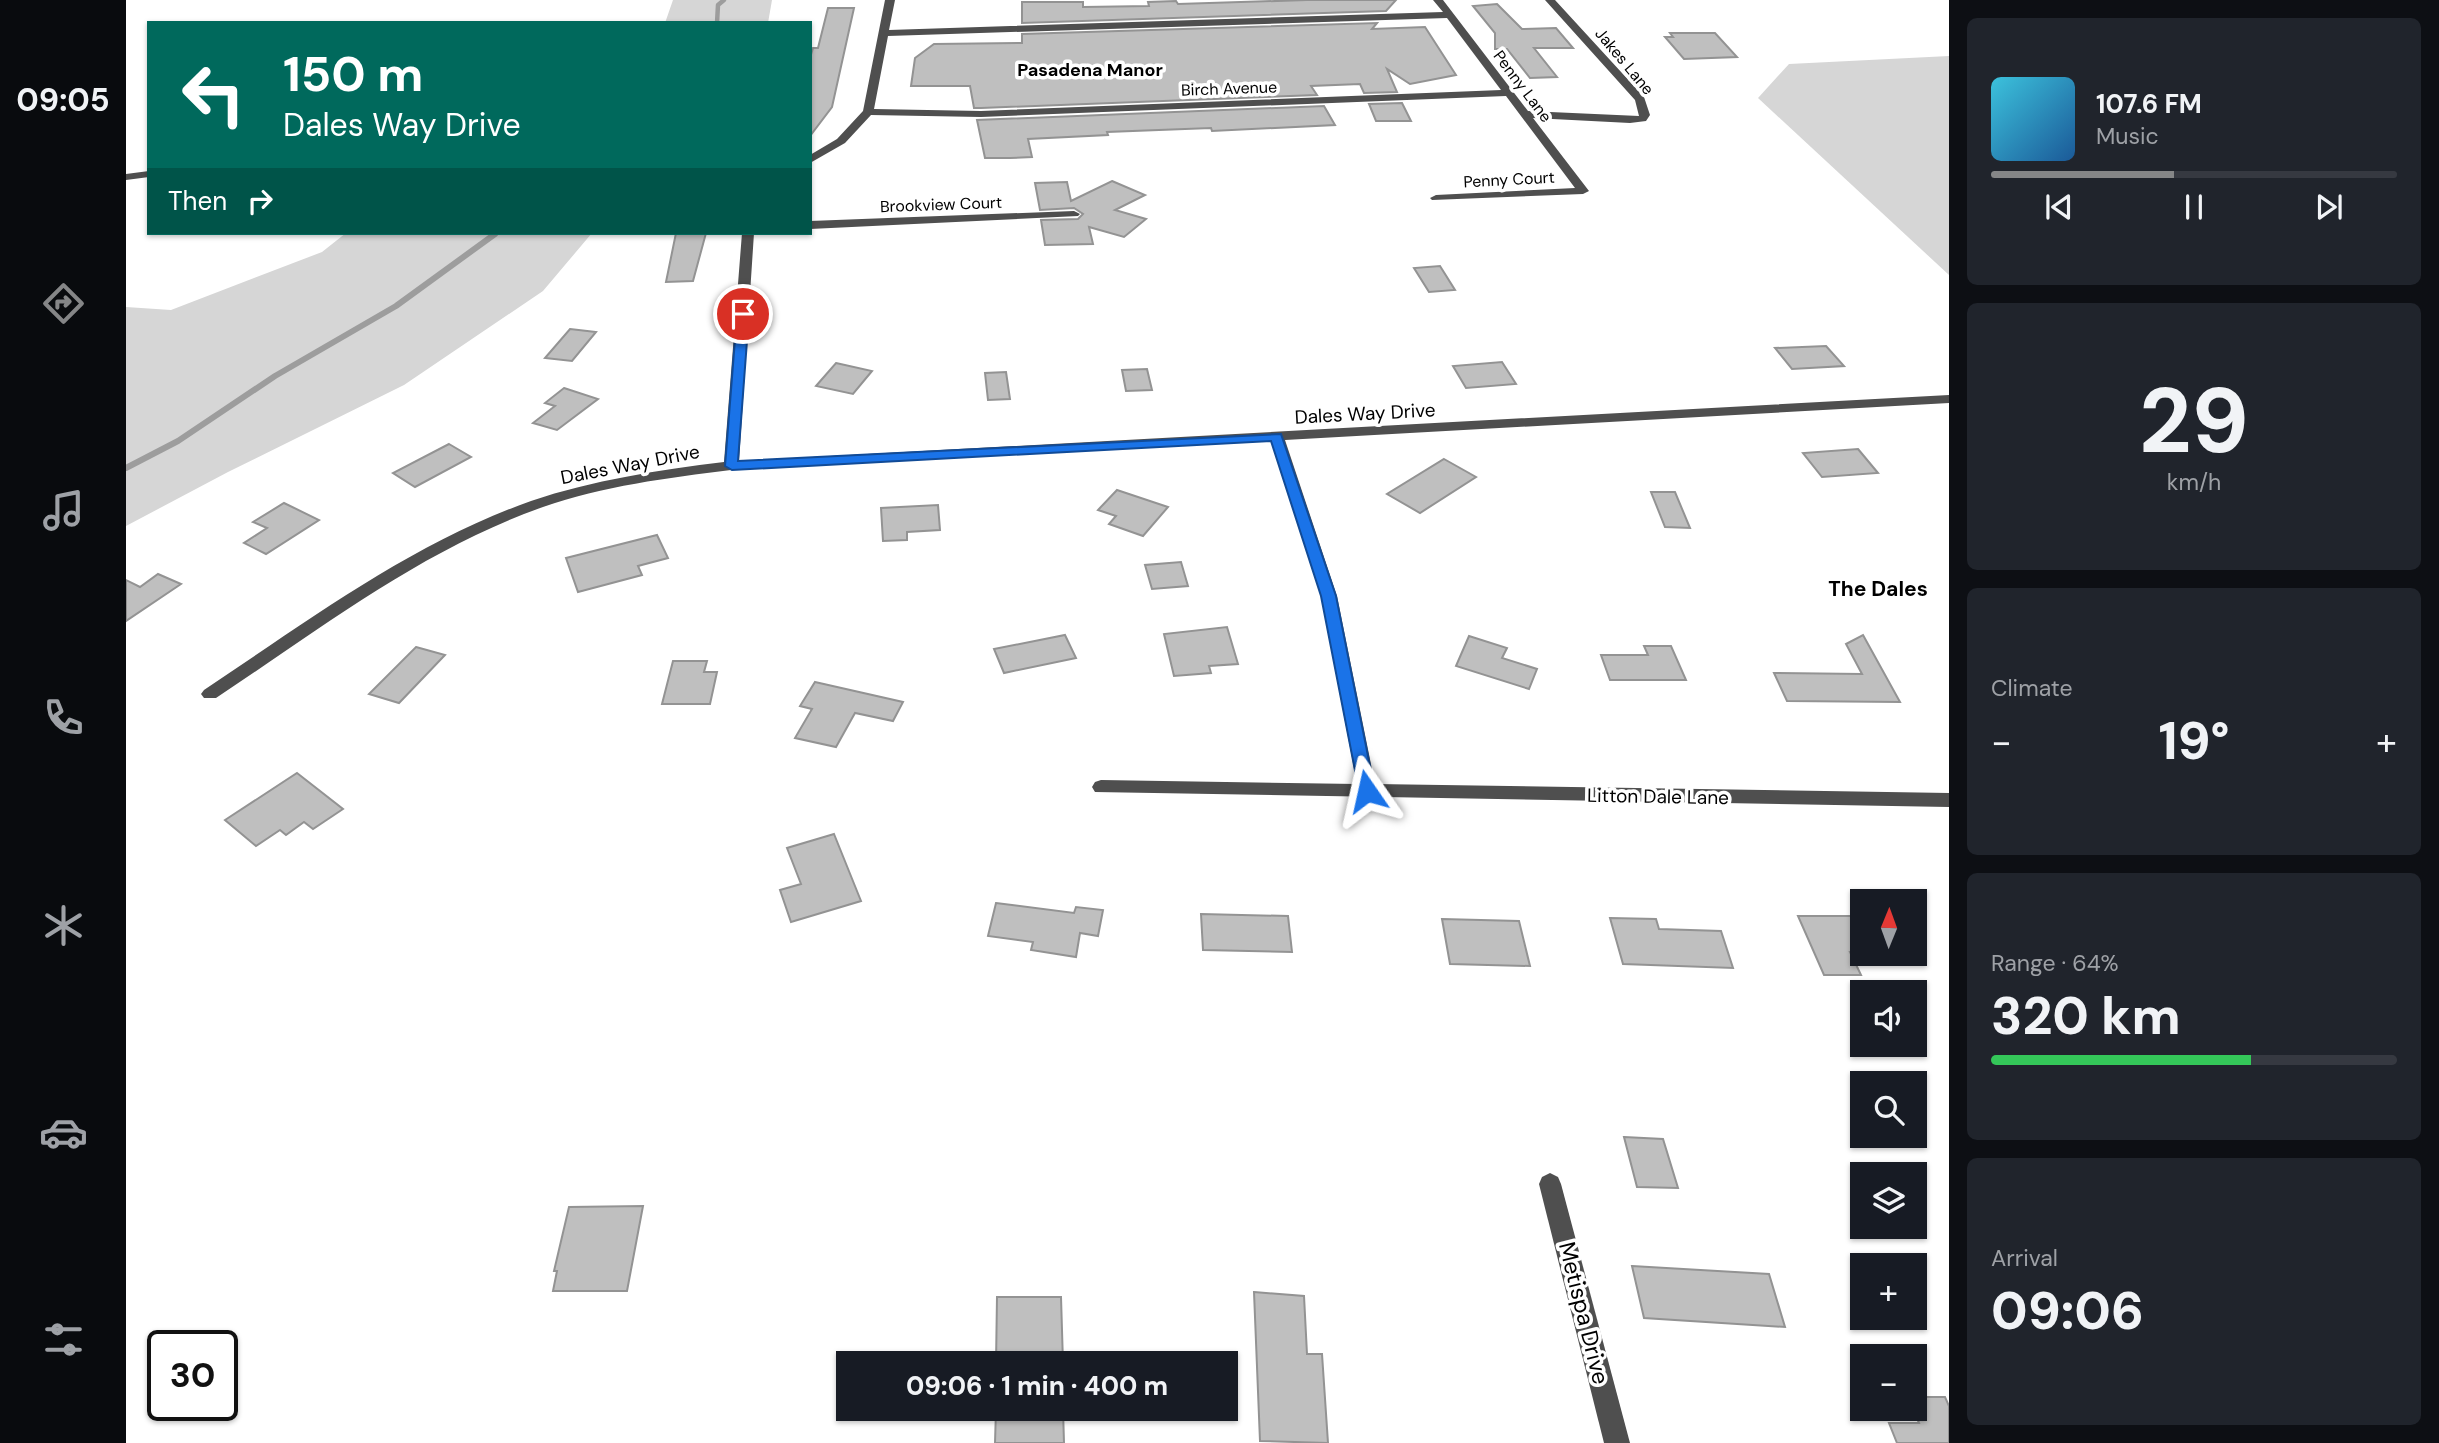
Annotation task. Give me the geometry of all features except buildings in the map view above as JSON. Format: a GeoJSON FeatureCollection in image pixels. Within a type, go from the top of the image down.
{"type":"FeatureCollection","features":[{"type":"Feature","properties":{"kind":"street"},"geometry":{"type":"LineString","coordinates":[[812,159],[841,141],[868,112],[890,0]]}},
{"type":"Feature","properties":{"kind":"street","name":"Penny Lane"},"geometry":{"type":"LineString","coordinates":[[1438,0],[1583,191]]}},
{"type":"Feature","properties":{"kind":"street","name":"Jakes Lane"},"geometry":{"type":"LineString","coordinates":[[1524,114],[1630,120],[1642,119],[1645,115],[1640,99],[1550,0]]}},
{"type":"Feature","properties":{"kind":"street"},"geometry":{"type":"LineString","coordinates":[[883,33],[1450,15]]}},
{"type":"Feature","properties":{"kind":"street","name":"Birch Avenue"},"geometry":{"type":"LineString","coordinates":[[868,112],[981,114],[1508,93]]}},
{"type":"Feature","properties":{"kind":"street"},"geometry":{"type":"LineString","coordinates":[[126,177],[147,174]]}},
{"type":"Feature","properties":{"kind":"street","name":"Penny Court"},"geometry":{"type":"LineString","coordinates":[[1436,198],[1583,191]]}},
{"type":"Feature","properties":{"kind":"street","name":"Brookview Court"},"geometry":{"type":"LineString","coordinates":[[812,225],[1073,215]]}},
{"type":"Feature","properties":{"kind":"street"},"geometry":{"type":"LineString","coordinates":[[732,466],[748,235]]}},
{"type":"Feature","properties":{"kind":"street","name":"Dales Way Drive"},"geometry":{"type":"LineString","coordinates":[[210,694],[392,575],[456,539],[495,521],[576,493],[668,473],[732,466],[1949,399]]}},
{"type":"Feature","properties":{"kind":"street"},"geometry":{"type":"LineString","coordinates":[[1277,437],[1329,596],[1367,791]]}},
{"type":"Feature","properties":{"kind":"street","name":"Litton Dale Lane"},"geometry":{"type":"LineString","coordinates":[[1101,787],[1949,800]]}},
{"type":"Feature","properties":{"kind":"street","name":"Metispa Drive"},"geometry":{"type":"LineString","coordinates":[[1550,1184],[1617,1443]]}},
{"type":"Feature","properties":{"kind":"shaded area"},"geometry":{"type":"Polygon","coordinates":[[[673,0],[772,0],[768,21],[666,21],[673,0]]]}},
{"type":"Feature","properties":{"kind":"shaded area"},"geometry":{"type":"Polygon","coordinates":[[[1949,56],[1949,275],[1758,98],[1789,64],[1949,56]]]}},
{"type":"Feature","properties":{"kind":"shaded area"},"geometry":{"type":"Polygon","coordinates":[[[343,235],[590,235],[543,291],[404,385],[126,526],[126,307],[171,310],[322,252],[343,235]]]}},
{"type":"Feature","properties":{"kind":"waterway"},"geometry":{"type":"LineString","coordinates":[[717,21],[718,5],[724,0]]}},
{"type":"Feature","properties":{"kind":"waterway"},"geometry":{"type":"LineString","coordinates":[[126,468],[178,441],[275,376],[396,306],[494,235]]}},
{"type":"Feature","properties":{"kind":"district","name":"Pasadena Manor"},"geometry":{"type":"Point","coordinates":[1090,70]}},
{"type":"Feature","properties":{"kind":"district","name":"The Dales"},"geometry":{"type":"Point","coordinates":[1878,589]}},
{"type":"Feature","properties":{"kind":"route"},"geometry":{"type":"LineString","coordinates":[[743,314],[732,466],[1277,437],[1329,596],[1367,791]]}}]}
